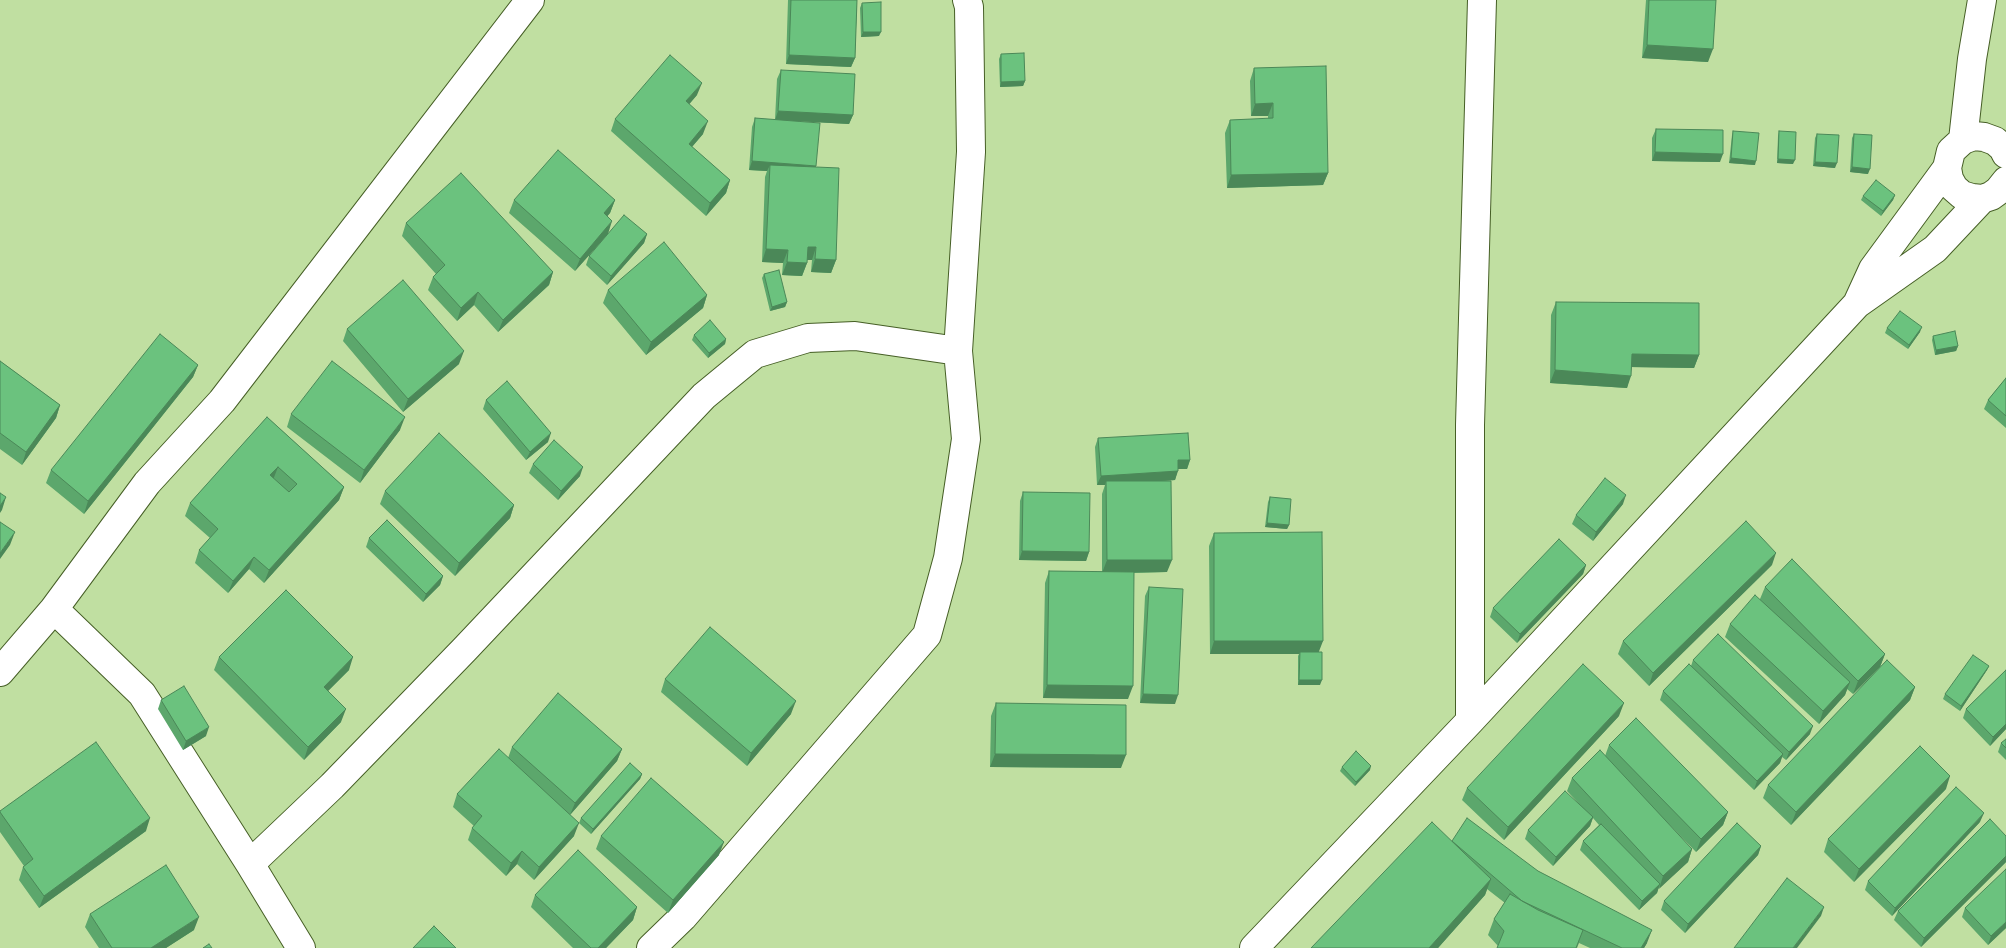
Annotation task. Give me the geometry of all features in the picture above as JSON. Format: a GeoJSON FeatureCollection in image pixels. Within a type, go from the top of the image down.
{"type":"FeatureCollection","features":[{"type":"Feature","properties":{"kind":"street"},"geometry":{"type":"LineString","coordinates":[[0,672],[54,609],[147,484],[222,401],[530,0]]}},
{"type":"Feature","properties":{"kind":"street"},"geometry":{"type":"LineString","coordinates":[[651,948],[683,917],[927,636],[948,558],[966,440],[958,351],[970,152],[969,7],[967,0]]}},
{"type":"Feature","properties":{"kind":"street"},"geometry":{"type":"LineString","coordinates":[[1470,722],[1470,425],[1482,0]]}},
{"type":"Feature","properties":{"kind":"street"},"geometry":{"type":"LineString","coordinates":[[1964,140],[1972,59],[1982,0]]}},
{"type":"Feature","properties":{"kind":"street"},"geometry":{"type":"LineString","coordinates":[[1857,304],[1873,270],[1947,168],[1951,151],[1964,140],[1974,136],[1984,136],[1999,144],[2006,153]]}},
{"type":"Feature","properties":{"kind":"street"},"geometry":{"type":"LineString","coordinates":[[1947,168],[1949,179],[1958,191],[1972,198],[1996,197]]}},
{"type":"Feature","properties":{"kind":"street"},"geometry":{"type":"LineString","coordinates":[[1254,948],[1470,722],[1857,304],[1936,249],[1996,197]]}},
{"type":"Feature","properties":{"kind":"street"},"geometry":{"type":"LineString","coordinates":[[250,864],[332,786],[704,396],[755,354],[808,338],[855,336],[958,351]]}},
{"type":"Feature","properties":{"kind":"street"},"geometry":{"type":"LineString","coordinates":[[54,609],[142,694],[301,948]]}},
{"type":"Feature","properties":{"kind":"building"},"geometry":{"type":"Polygon","coordinates":[[[791,0],[857,0],[855,58],[789,55],[791,0]]]}},
{"type":"Feature","properties":{"kind":"building"},"geometry":{"type":"Polygon","coordinates":[[[1649,0],[1716,0],[1713,49],[1647,45],[1649,0]]]}},
{"type":"Feature","properties":{"kind":"building"},"geometry":{"type":"Polygon","coordinates":[[[881,2],[881,32],[863,32],[862,3],[881,2]]]}},
{"type":"Feature","properties":{"kind":"building"},"geometry":{"type":"Polygon","coordinates":[[[1024,53],[1025,81],[1001,82],[1001,54],[1024,53]]]}},
{"type":"Feature","properties":{"kind":"building"},"geometry":{"type":"Polygon","coordinates":[[[670,55],[702,83],[686,101],[708,121],[689,144],[730,180],[710,203],[615,119],[670,55]]]}},
{"type":"Feature","properties":{"kind":"building"},"geometry":{"type":"Polygon","coordinates":[[[1326,66],[1328,173],[1231,175],[1230,120],[1273,118],[1273,103],[1255,104],[1254,68],[1326,66]]]}},
{"type":"Feature","properties":{"kind":"building"},"geometry":{"type":"Polygon","coordinates":[[[781,70],[855,74],[853,115],[778,111],[781,70]]]}},
{"type":"Feature","properties":{"kind":"building"},"geometry":{"type":"Polygon","coordinates":[[[755,118],[820,123],[816,166],[752,161],[755,118]]]}},
{"type":"Feature","properties":{"kind":"building"},"geometry":{"type":"Polygon","coordinates":[[[1656,129],[1723,130],[1723,154],[1655,152],[1656,129]]]}},
{"type":"Feature","properties":{"kind":"building"},"geometry":{"type":"Polygon","coordinates":[[[1733,131],[1759,133],[1756,161],[1731,158],[1733,131]]]}},
{"type":"Feature","properties":{"kind":"building"},"geometry":{"type":"Polygon","coordinates":[[[1779,131],[1796,132],[1795,160],[1778,159],[1779,131]]]}},
{"type":"Feature","properties":{"kind":"building"},"geometry":{"type":"Polygon","coordinates":[[[1817,134],[1839,135],[1837,163],[1815,162],[1817,134]]]}},
{"type":"Feature","properties":{"kind":"building"},"geometry":{"type":"Polygon","coordinates":[[[1854,134],[1872,135],[1870,169],[1852,167],[1854,134]]]}},
{"type":"Feature","properties":{"kind":"building"},"geometry":{"type":"Polygon","coordinates":[[[558,150],[615,200],[604,213],[612,221],[580,259],[514,200],[558,150]]]}},
{"type":"Feature","properties":{"kind":"building"},"geometry":{"type":"Polygon","coordinates":[[[770,165],[839,168],[836,260],[815,259],[816,247],[808,247],[807,263],[787,262],[788,250],[766,249],[770,165]]]}},
{"type":"Feature","properties":{"kind":"building"},"geometry":{"type":"Polygon","coordinates":[[[461,173],[553,272],[503,320],[478,292],[461,308],[433,277],[445,265],[406,223],[461,173]]]}},
{"type":"Feature","properties":{"kind":"building"},"geometry":{"type":"Polygon","coordinates":[[[1876,180],[1895,195],[1883,211],[1863,196],[1876,180]]]}},
{"type":"Feature","properties":{"kind":"building"},"geometry":{"type":"Polygon","coordinates":[[[624,215],[647,234],[611,276],[589,256],[624,215]]]}},
{"type":"Feature","properties":{"kind":"building"},"geometry":{"type":"Polygon","coordinates":[[[664,242],[707,295],[651,342],[608,290],[664,242]]]}},
{"type":"Feature","properties":{"kind":"building"},"geometry":{"type":"Polygon","coordinates":[[[779,270],[787,302],[772,307],[764,274],[779,270]]]}},
{"type":"Feature","properties":{"kind":"building"},"geometry":{"type":"Polygon","coordinates":[[[403,280],[464,351],[408,399],[347,329],[403,280]]]}},
{"type":"Feature","properties":{"kind":"building"},"geometry":{"type":"Polygon","coordinates":[[[1556,302],[1699,303],[1699,355],[1632,354],[1631,376],[1555,370],[1556,302]]]}},
{"type":"Feature","properties":{"kind":"building"},"geometry":{"type":"Polygon","coordinates":[[[1900,311],[1922,327],[1909,345],[1887,328],[1900,311]]]}},
{"type":"Feature","properties":{"kind":"building"},"geometry":{"type":"Polygon","coordinates":[[[710,320],[726,339],[709,353],[694,335],[710,320]]]}},
{"type":"Feature","properties":{"kind":"building"},"geometry":{"type":"Polygon","coordinates":[[[1955,331],[1958,346],[1936,350],[1933,336],[1955,331]]]}},
{"type":"Feature","properties":{"kind":"building"},"geometry":{"type":"Polygon","coordinates":[[[160,334],[198,365],[88,501],[51,470],[160,334]]]}},
{"type":"Feature","properties":{"kind":"building"},"geometry":{"type":"Polygon","coordinates":[[[0,361],[60,405],[26,452],[0,433],[0,361]]]}},
{"type":"Feature","properties":{"kind":"building"},"geometry":{"type":"Polygon","coordinates":[[[332,361],[405,417],[364,470],[291,414],[332,361]]]}},
{"type":"Feature","properties":{"kind":"building"},"geometry":{"type":"Polygon","coordinates":[[[2006,378],[2006,416],[1988,400],[2006,378]]]}},
{"type":"Feature","properties":{"kind":"building"},"geometry":{"type":"Polygon","coordinates":[[[507,381],[551,433],[530,452],[486,400],[507,381]]]}},
{"type":"Feature","properties":{"kind":"building"},"geometry":{"type":"Polygon","coordinates":[[[267,417],[344,487],[269,570],[254,557],[233,581],[199,550],[218,529],[190,503],[267,417]],[[278,467],[270,475],[289,492],[297,484],[278,467]]]}},
{"type":"Feature","properties":{"kind":"building"},"geometry":{"type":"Polygon","coordinates":[[[439,433],[514,505],[459,563],[385,491],[439,433]]]}},
{"type":"Feature","properties":{"kind":"building"},"geometry":{"type":"Polygon","coordinates":[[[1188,433],[1190,460],[1178,460],[1178,471],[1101,476],[1098,438],[1188,433]]]}},
{"type":"Feature","properties":{"kind":"building"},"geometry":{"type":"Polygon","coordinates":[[[554,440],[583,467],[561,491],[533,464],[554,440]]]}},
{"type":"Feature","properties":{"kind":"building"},"geometry":{"type":"Polygon","coordinates":[[[1605,478],[1626,495],[1596,532],[1576,515],[1605,478]]]}},
{"type":"Feature","properties":{"kind":"building"},"geometry":{"type":"Polygon","coordinates":[[[1106,481],[1171,481],[1172,560],[1107,560],[1106,481]]]}},
{"type":"Feature","properties":{"kind":"building"},"geometry":{"type":"Polygon","coordinates":[[[1023,492],[1090,493],[1089,552],[1022,551],[1023,492]]]}},
{"type":"Feature","properties":{"kind":"building"},"geometry":{"type":"Polygon","coordinates":[[[0,493],[6,497],[0,506],[0,493]]]}},
{"type":"Feature","properties":{"kind":"building"},"geometry":{"type":"Polygon","coordinates":[[[1270,497],[1291,499],[1289,525],[1267,523],[1270,497]]]}},
{"type":"Feature","properties":{"kind":"building"},"geometry":{"type":"Polygon","coordinates":[[[387,520],[443,576],[426,594],[369,538],[387,520]]]}},
{"type":"Feature","properties":{"kind":"building"},"geometry":{"type":"Polygon","coordinates":[[[1746,521],[1776,553],[1653,673],[1623,641],[1746,521]]]}},
{"type":"Feature","properties":{"kind":"building"},"geometry":{"type":"Polygon","coordinates":[[[0,522],[15,532],[0,553],[0,522]]]}},
{"type":"Feature","properties":{"kind":"building"},"geometry":{"type":"Polygon","coordinates":[[[1322,532],[1323,641],[1214,641],[1214,533],[1322,532]]]}},
{"type":"Feature","properties":{"kind":"building"},"geometry":{"type":"Polygon","coordinates":[[[1559,539],[1586,565],[1520,634],[1493,608],[1559,539]]]}},
{"type":"Feature","properties":{"kind":"building"},"geometry":{"type":"Polygon","coordinates":[[[1792,559],[1885,654],[1858,681],[1765,587],[1792,559]]]}},
{"type":"Feature","properties":{"kind":"building"},"geometry":{"type":"Polygon","coordinates":[[[1049,571],[1134,572],[1133,686],[1047,685],[1049,571]]]}},
{"type":"Feature","properties":{"kind":"building"},"geometry":{"type":"Polygon","coordinates":[[[1149,587],[1183,589],[1178,695],[1143,694],[1149,587]]]}},
{"type":"Feature","properties":{"kind":"building"},"geometry":{"type":"Polygon","coordinates":[[[286,590],[353,657],[324,687],[346,709],[308,747],[219,657],[286,590]]]}},
{"type":"Feature","properties":{"kind":"building"},"geometry":{"type":"Polygon","coordinates":[[[1755,595],[1850,682],[1823,711],[1730,624],[1755,595]]]}},
{"type":"Feature","properties":{"kind":"building"},"geometry":{"type":"Polygon","coordinates":[[[710,627],[796,701],[751,753],[665,679],[710,627]]]}},
{"type":"Feature","properties":{"kind":"building"},"geometry":{"type":"Polygon","coordinates":[[[1718,634],[1813,726],[1789,752],[1693,660],[1718,634]]]}},
{"type":"Feature","properties":{"kind":"building"},"geometry":{"type":"Polygon","coordinates":[[[1300,652],[1322,652],[1322,680],[1299,680],[1300,652]]]}},
{"type":"Feature","properties":{"kind":"building"},"geometry":{"type":"Polygon","coordinates":[[[1973,655],[1989,666],[1961,706],[1945,694],[1973,655]]]}},
{"type":"Feature","properties":{"kind":"building"},"geometry":{"type":"Polygon","coordinates":[[[1887,660],[1915,687],[1796,812],[1768,785],[1887,660]]]}},
{"type":"Feature","properties":{"kind":"building"},"geometry":{"type":"Polygon","coordinates":[[[1583,664],[1624,703],[1508,827],[1467,788],[1583,664]]]}},
{"type":"Feature","properties":{"kind":"building"},"geometry":{"type":"Polygon","coordinates":[[[1689,664],[1783,754],[1757,781],[1663,691],[1689,664]]]}},
{"type":"Feature","properties":{"kind":"building"},"geometry":{"type":"Polygon","coordinates":[[[2006,670],[2006,724],[1993,737],[1966,709],[2006,670]]]}},
{"type":"Feature","properties":{"kind":"building"},"geometry":{"type":"Polygon","coordinates":[[[184,686],[209,727],[186,741],[161,700],[184,686]]]}},
{"type":"Feature","properties":{"kind":"building"},"geometry":{"type":"Polygon","coordinates":[[[558,693],[622,749],[575,803],[512,747],[558,693]]]}},
{"type":"Feature","properties":{"kind":"building"},"geometry":{"type":"Polygon","coordinates":[[[996,703],[1126,705],[1126,755],[995,754],[996,703]]]}},
{"type":"Feature","properties":{"kind":"building"},"geometry":{"type":"Polygon","coordinates":[[[1636,718],[1728,812],[1701,839],[1609,745],[1636,718]]]}},
{"type":"Feature","properties":{"kind":"building"},"geometry":{"type":"Polygon","coordinates":[[[2006,739],[2006,748],[2001,743],[2006,739]]]}},
{"type":"Feature","properties":{"kind":"building"},"geometry":{"type":"Polygon","coordinates":[[[96,742],[150,818],[44,896],[23,867],[33,859],[0,811],[96,742]]]}},
{"type":"Feature","properties":{"kind":"building"},"geometry":{"type":"Polygon","coordinates":[[[1920,746],[1950,776],[1859,869],[1828,839],[1920,746]]]}},
{"type":"Feature","properties":{"kind":"building"},"geometry":{"type":"Polygon","coordinates":[[[499,749],[579,823],[539,867],[522,851],[511,863],[472,828],[482,816],[457,794],[499,749]]]}},
{"type":"Feature","properties":{"kind":"building"},"geometry":{"type":"Polygon","coordinates":[[[1600,750],[1692,849],[1663,876],[1572,778],[1600,750]]]}},
{"type":"Feature","properties":{"kind":"building"},"geometry":{"type":"Polygon","coordinates":[[[1356,751],[1371,766],[1356,782],[1342,767],[1356,751]]]}},
{"type":"Feature","properties":{"kind":"building"},"geometry":{"type":"Polygon","coordinates":[[[630,763],[642,774],[593,829],[581,818],[630,763]]]}},
{"type":"Feature","properties":{"kind":"building"},"geometry":{"type":"Polygon","coordinates":[[[651,778],[724,842],[673,900],[601,836],[651,778]]]}},
{"type":"Feature","properties":{"kind":"building"},"geometry":{"type":"Polygon","coordinates":[[[1956,787],[1984,813],[1895,908],[1868,881],[1956,787]]]}},
{"type":"Feature","properties":{"kind":"building"},"geometry":{"type":"Polygon","coordinates":[[[1565,791],[1593,817],[1556,857],[1528,830],[1565,791]]]}},
{"type":"Feature","properties":{"kind":"building"},"geometry":{"type":"Polygon","coordinates":[[[1467,818],[1538,871],[1652,930],[1641,948],[1622,948],[1522,901],[1452,841],[1467,818]]]}},
{"type":"Feature","properties":{"kind":"building"},"geometry":{"type":"Polygon","coordinates":[[[1990,819],[2006,836],[2006,856],[1924,938],[1898,911],[1990,819]]]}},
{"type":"Feature","properties":{"kind":"building"},"geometry":{"type":"Polygon","coordinates":[[[1432,822],[1491,879],[1429,948],[1311,948],[1432,822]]]}},
{"type":"Feature","properties":{"kind":"building"},"geometry":{"type":"Polygon","coordinates":[[[1737,823],[1761,846],[1688,924],[1664,901],[1737,823]]]}},
{"type":"Feature","properties":{"kind":"building"},"geometry":{"type":"Polygon","coordinates":[[[1601,824],[1660,884],[1642,901],[1583,841],[1601,824]]]}},
{"type":"Feature","properties":{"kind":"building"},"geometry":{"type":"Polygon","coordinates":[[[578,850],[637,907],[598,948],[591,948],[535,895],[578,850]]]}},
{"type":"Feature","properties":{"kind":"building"},"geometry":{"type":"Polygon","coordinates":[[[166,865],[199,917],[151,948],[112,948],[90,914],[166,865]]]}},
{"type":"Feature","properties":{"kind":"building"},"geometry":{"type":"Polygon","coordinates":[[[2006,869],[2006,922],[1991,936],[1965,908],[2006,869]]]}},
{"type":"Feature","properties":{"kind":"building"},"geometry":{"type":"Polygon","coordinates":[[[1787,878],[1824,907],[1793,948],[1734,948],[1787,878]]]}},
{"type":"Feature","properties":{"kind":"building"},"geometry":{"type":"Polygon","coordinates":[[[1510,894],[1538,910],[1583,930],[1576,948],[1497,948],[1504,931],[1494,919],[1510,894]]]}},
{"type":"Feature","properties":{"kind":"building"},"geometry":{"type":"Polygon","coordinates":[[[434,926],[456,948],[413,948],[434,926]]]}},
{"type":"Feature","properties":{"kind":"building"},"geometry":{"type":"Polygon","coordinates":[[[209,944],[212,948],[203,948],[209,944]]]}}]}
